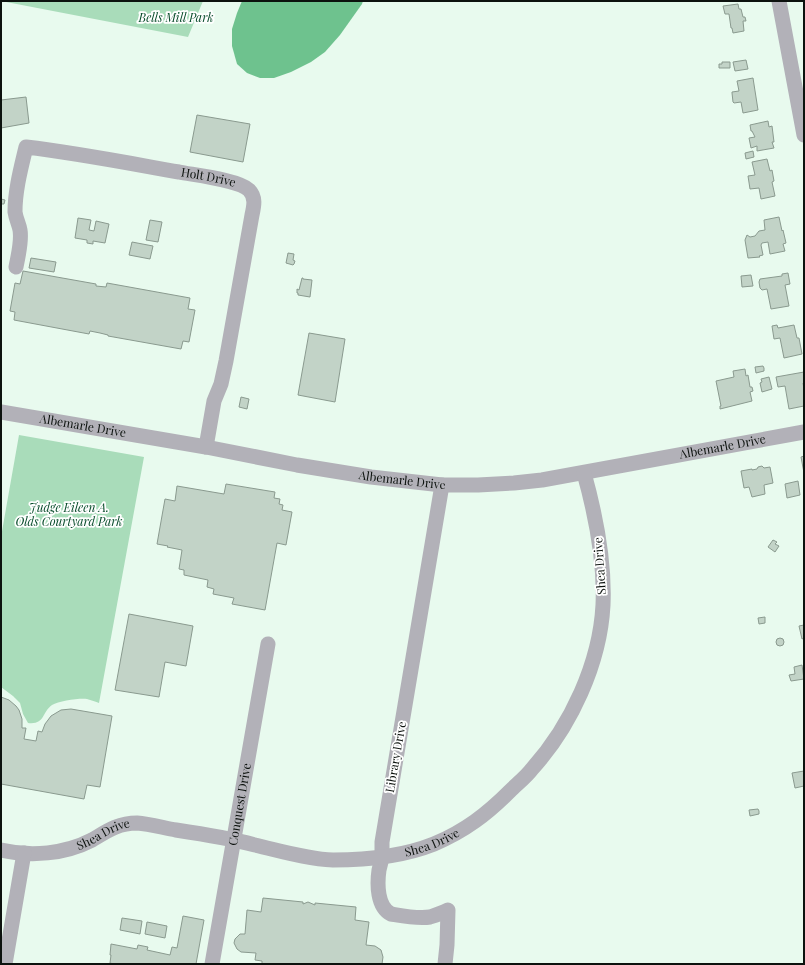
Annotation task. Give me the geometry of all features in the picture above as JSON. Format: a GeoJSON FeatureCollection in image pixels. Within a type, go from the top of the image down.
{"type":"FeatureCollection","features":[{"type":"Feature","properties":{"kind":"street"},"geometry":{"type":"LineString","coordinates":[[778,1],[804,135]]}},
{"type":"Feature","properties":{"kind":"street","name":"Holt Drive"},"geometry":{"type":"LineString","coordinates":[[16,267],[21,238],[15,211],[17,189],[26,147],[95,157],[205,177],[239,184],[246,187],[254,197],[252,216],[226,361],[221,384],[214,401],[206,447]]}},
{"type":"Feature","properties":{"kind":"street","name":"Albemarle Drive"},"geometry":{"type":"LineString","coordinates":[[1,412],[206,447],[336,472],[442,484],[478,485],[542,480],[804,432]]}},
{"type":"Feature","properties":{"kind":"street","name":"Shea Drive"},"geometry":{"type":"LineString","coordinates":[[1,850],[31,854],[69,849],[121,825],[139,823],[234,839],[293,854],[320,859],[362,859],[403,853],[432,844],[459,832],[478,820],[497,805],[532,770],[552,745],[570,715],[586,681],[592,664],[600,631],[603,605],[603,568],[591,498],[584,473]]}},
{"type":"Feature","properties":{"kind":"street","name":"Library Drive"},"geometry":{"type":"LineString","coordinates":[[442,484],[382,842],[382,857],[379,869],[379,894],[383,906],[388,912],[398,915],[419,917],[435,915],[448,910],[445,964]]}},
{"type":"Feature","properties":{"kind":"street","name":"Conquest Drive"},"geometry":{"type":"LineString","coordinates":[[212,964],[268,648]]}},
{"type":"Feature","properties":{"kind":"street"},"geometry":{"type":"LineString","coordinates":[[5,964],[24,853]]}},
{"type":"Feature","properties":{"kind":"green space","name":"Bells Mill Park"},"geometry":{"type":"Polygon","coordinates":[[[1,1],[203,1],[188,37],[1,1]]]}},
{"type":"Feature","properties":{"kind":"green space","name":"Judge Eileen A. Olds Courtyard Park"},"geometry":{"type":"Polygon","coordinates":[[[19,435],[144,457],[99,703],[87,699],[59,702],[52,705],[38,722],[34,723],[28,723],[23,714],[20,703],[1,687],[1,537],[19,435]]]}},
{"type":"Feature","properties":{"kind":"shaded area"},"geometry":{"type":"Polygon","coordinates":[[[242,1],[363,1],[340,35],[325,52],[311,62],[291,72],[274,78],[260,78],[247,73],[237,64],[232,46],[232,29],[242,1]]]}},
{"type":"Feature","properties":{"kind":"building"},"geometry":{"type":"Polygon","coordinates":[[[738,4],[739,9],[741,9],[743,17],[745,17],[746,21],[743,21],[744,31],[733,33],[729,14],[725,14],[723,6],[738,4]]]}},
{"type":"Feature","properties":{"kind":"building"},"geometry":{"type":"Polygon","coordinates":[[[746,60],[748,69],[735,71],[733,62],[746,60]]]}},
{"type":"Feature","properties":{"kind":"building"},"geometry":{"type":"Polygon","coordinates":[[[722,62],[730,62],[730,68],[719,68],[719,64],[722,64],[722,62]]]}},
{"type":"Feature","properties":{"kind":"building"},"geometry":{"type":"Polygon","coordinates":[[[753,78],[758,110],[743,113],[741,102],[733,102],[732,92],[739,91],[737,81],[753,78]]]}},
{"type":"Feature","properties":{"kind":"building"},"geometry":{"type":"Polygon","coordinates":[[[26,97],[29,123],[1,128],[1,100],[26,97]]]}},
{"type":"Feature","properties":{"kind":"building"},"geometry":{"type":"Polygon","coordinates":[[[197,115],[250,124],[243,162],[190,152],[197,115]]]}},
{"type":"Feature","properties":{"kind":"building"},"geometry":{"type":"Polygon","coordinates":[[[768,121],[769,127],[772,126],[774,142],[772,142],[774,148],[757,151],[757,146],[751,148],[749,138],[755,137],[751,131],[750,125],[768,121]]]}},
{"type":"Feature","properties":{"kind":"building"},"geometry":{"type":"Polygon","coordinates":[[[753,151],[754,157],[746,159],[745,153],[753,151]]]}},
{"type":"Feature","properties":{"kind":"building"},"geometry":{"type":"Polygon","coordinates":[[[767,159],[770,171],[772,170],[774,181],[772,182],[775,196],[761,199],[759,188],[750,189],[748,176],[755,175],[752,162],[767,159]]]}},
{"type":"Feature","properties":{"kind":"building"},"geometry":{"type":"Polygon","coordinates":[[[1,199],[5,200],[4,204],[1,204],[1,199]]]}},
{"type":"Feature","properties":{"kind":"building"},"geometry":{"type":"Polygon","coordinates":[[[779,217],[786,243],[783,244],[785,251],[770,254],[768,242],[762,243],[763,255],[759,256],[760,257],[748,258],[745,240],[747,235],[750,237],[755,236],[759,231],[765,230],[764,220],[779,217]]]}},
{"type":"Feature","properties":{"kind":"building"},"geometry":{"type":"Polygon","coordinates":[[[78,218],[91,220],[89,230],[94,231],[96,221],[109,224],[105,243],[93,241],[93,244],[87,243],[87,240],[75,238],[78,218]]]}},
{"type":"Feature","properties":{"kind":"building"},"geometry":{"type":"Polygon","coordinates":[[[150,220],[162,222],[158,242],[146,240],[150,220]]]}},
{"type":"Feature","properties":{"kind":"building"},"geometry":{"type":"Polygon","coordinates":[[[132,242],[153,246],[150,259],[129,255],[132,242]]]}},
{"type":"Feature","properties":{"kind":"building"},"geometry":{"type":"Polygon","coordinates":[[[288,253],[294,254],[293,260],[295,261],[293,265],[286,263],[288,253]]]}},
{"type":"Feature","properties":{"kind":"building"},"geometry":{"type":"Polygon","coordinates":[[[31,258],[56,262],[54,272],[29,268],[31,258]]]}},
{"type":"Feature","properties":{"kind":"building"},"geometry":{"type":"Polygon","coordinates":[[[23,271],[96,284],[96,286],[106,287],[107,283],[190,298],[188,309],[195,310],[189,342],[183,341],[181,349],[108,336],[90,331],[89,334],[14,320],[15,312],[10,311],[15,283],[20,284],[23,271]]]}},
{"type":"Feature","properties":{"kind":"building"},"geometry":{"type":"Polygon","coordinates":[[[788,273],[790,284],[785,285],[789,306],[771,309],[767,289],[762,290],[760,288],[760,279],[782,276],[782,274],[788,273]]]}},
{"type":"Feature","properties":{"kind":"building"},"geometry":{"type":"Polygon","coordinates":[[[751,275],[753,286],[742,287],[741,276],[751,275]]]}},
{"type":"Feature","properties":{"kind":"building"},"geometry":{"type":"Polygon","coordinates":[[[302,278],[312,280],[310,297],[298,295],[297,293],[297,289],[299,290],[302,278]]]}},
{"type":"Feature","properties":{"kind":"building"},"geometry":{"type":"Polygon","coordinates":[[[777,325],[778,328],[794,325],[797,338],[799,338],[802,354],[784,358],[780,338],[774,339],[772,326],[777,325]]]}},
{"type":"Feature","properties":{"kind":"building"},"geometry":{"type":"Polygon","coordinates":[[[309,333],[345,339],[335,402],[298,395],[309,333]]]}},
{"type":"Feature","properties":{"kind":"building"},"geometry":{"type":"Polygon","coordinates":[[[763,366],[764,371],[756,373],[755,367],[763,366]]]}},
{"type":"Feature","properties":{"kind":"building"},"geometry":{"type":"Polygon","coordinates":[[[745,369],[746,376],[748,375],[750,387],[752,387],[753,391],[750,392],[752,401],[720,409],[721,406],[716,381],[734,377],[733,371],[745,369]]]}},
{"type":"Feature","properties":{"kind":"building"},"geometry":{"type":"Polygon","coordinates":[[[804,372],[804,406],[789,409],[785,386],[778,387],[776,377],[804,372]]]}},
{"type":"Feature","properties":{"kind":"building"},"geometry":{"type":"Polygon","coordinates":[[[769,377],[772,389],[762,392],[760,383],[762,382],[761,379],[769,377]]]}},
{"type":"Feature","properties":{"kind":"building"},"geometry":{"type":"Polygon","coordinates":[[[241,397],[249,399],[247,409],[239,407],[241,397]]]}},
{"type":"Feature","properties":{"kind":"building"},"geometry":{"type":"Polygon","coordinates":[[[804,456],[804,473],[801,457],[804,456]]]}},
{"type":"Feature","properties":{"kind":"building"},"geometry":{"type":"Polygon","coordinates":[[[762,466],[764,468],[770,467],[773,483],[764,485],[765,494],[752,497],[749,487],[744,488],[741,471],[757,469],[758,467],[762,466]]]}},
{"type":"Feature","properties":{"kind":"building"},"geometry":{"type":"Polygon","coordinates":[[[798,481],[800,495],[787,498],[785,484],[798,481]]]}},
{"type":"Feature","properties":{"kind":"building"},"geometry":{"type":"Polygon","coordinates":[[[226,484],[275,492],[274,498],[280,499],[279,504],[283,505],[282,510],[292,512],[286,545],[277,543],[265,610],[232,604],[234,598],[213,594],[214,589],[207,587],[208,580],[184,575],[184,570],[179,569],[182,550],[157,544],[165,499],[175,501],[177,486],[224,494],[226,484]]]}},
{"type":"Feature","properties":{"kind":"building"},"geometry":{"type":"Polygon","coordinates":[[[773,540],[777,542],[775,544],[779,546],[775,552],[768,547],[773,540]]]}},
{"type":"Feature","properties":{"kind":"building"},"geometry":{"type":"Polygon","coordinates":[[[129,614],[193,626],[186,666],[165,662],[159,697],[115,690],[129,614]]]}},
{"type":"Feature","properties":{"kind":"building"},"geometry":{"type":"Polygon","coordinates":[[[765,617],[765,623],[759,624],[758,618],[765,617]]]}},
{"type":"Feature","properties":{"kind":"building"},"geometry":{"type":"Polygon","coordinates":[[[804,625],[804,638],[802,639],[799,626],[804,625]]]}},
{"type":"Feature","properties":{"kind":"building"},"geometry":{"type":"Polygon","coordinates":[[[778,638],[782,638],[784,642],[782,646],[778,646],[776,644],[776,640],[778,638]]]}},
{"type":"Feature","properties":{"kind":"building"},"geometry":{"type":"Polygon","coordinates":[[[802,665],[804,679],[791,681],[789,675],[795,674],[794,667],[802,665]]]}},
{"type":"Feature","properties":{"kind":"building"},"geometry":{"type":"Polygon","coordinates":[[[1,697],[9,700],[19,710],[22,719],[22,728],[26,728],[24,739],[36,741],[38,731],[42,732],[45,724],[51,716],[61,710],[71,709],[112,716],[100,787],[87,785],[84,799],[1,784],[1,697]]]}},
{"type":"Feature","properties":{"kind":"building"},"geometry":{"type":"Polygon","coordinates":[[[804,771],[804,786],[795,788],[792,773],[804,771]]]}},
{"type":"Feature","properties":{"kind":"building"},"geometry":{"type":"Polygon","coordinates":[[[758,809],[759,814],[750,816],[749,810],[758,809]]]}},
{"type":"Feature","properties":{"kind":"building"},"geometry":{"type":"Polygon","coordinates":[[[263,898],[303,902],[303,904],[308,902],[315,905],[315,903],[356,907],[355,920],[369,922],[366,945],[375,946],[381,950],[383,957],[382,964],[262,964],[262,961],[255,960],[256,953],[241,952],[237,949],[234,943],[235,939],[240,934],[245,934],[247,910],[261,912],[263,898]]]}},
{"type":"Feature","properties":{"kind":"building"},"geometry":{"type":"Polygon","coordinates":[[[183,916],[204,920],[196,964],[110,963],[111,944],[137,949],[138,945],[148,947],[147,950],[170,955],[172,947],[177,948],[183,916]]]}},
{"type":"Feature","properties":{"kind":"building"},"geometry":{"type":"Polygon","coordinates":[[[122,918],[142,921],[140,934],[120,930],[122,918]]]}},
{"type":"Feature","properties":{"kind":"building"},"geometry":{"type":"Polygon","coordinates":[[[147,922],[167,926],[165,938],[145,934],[147,922]]]}}]}
